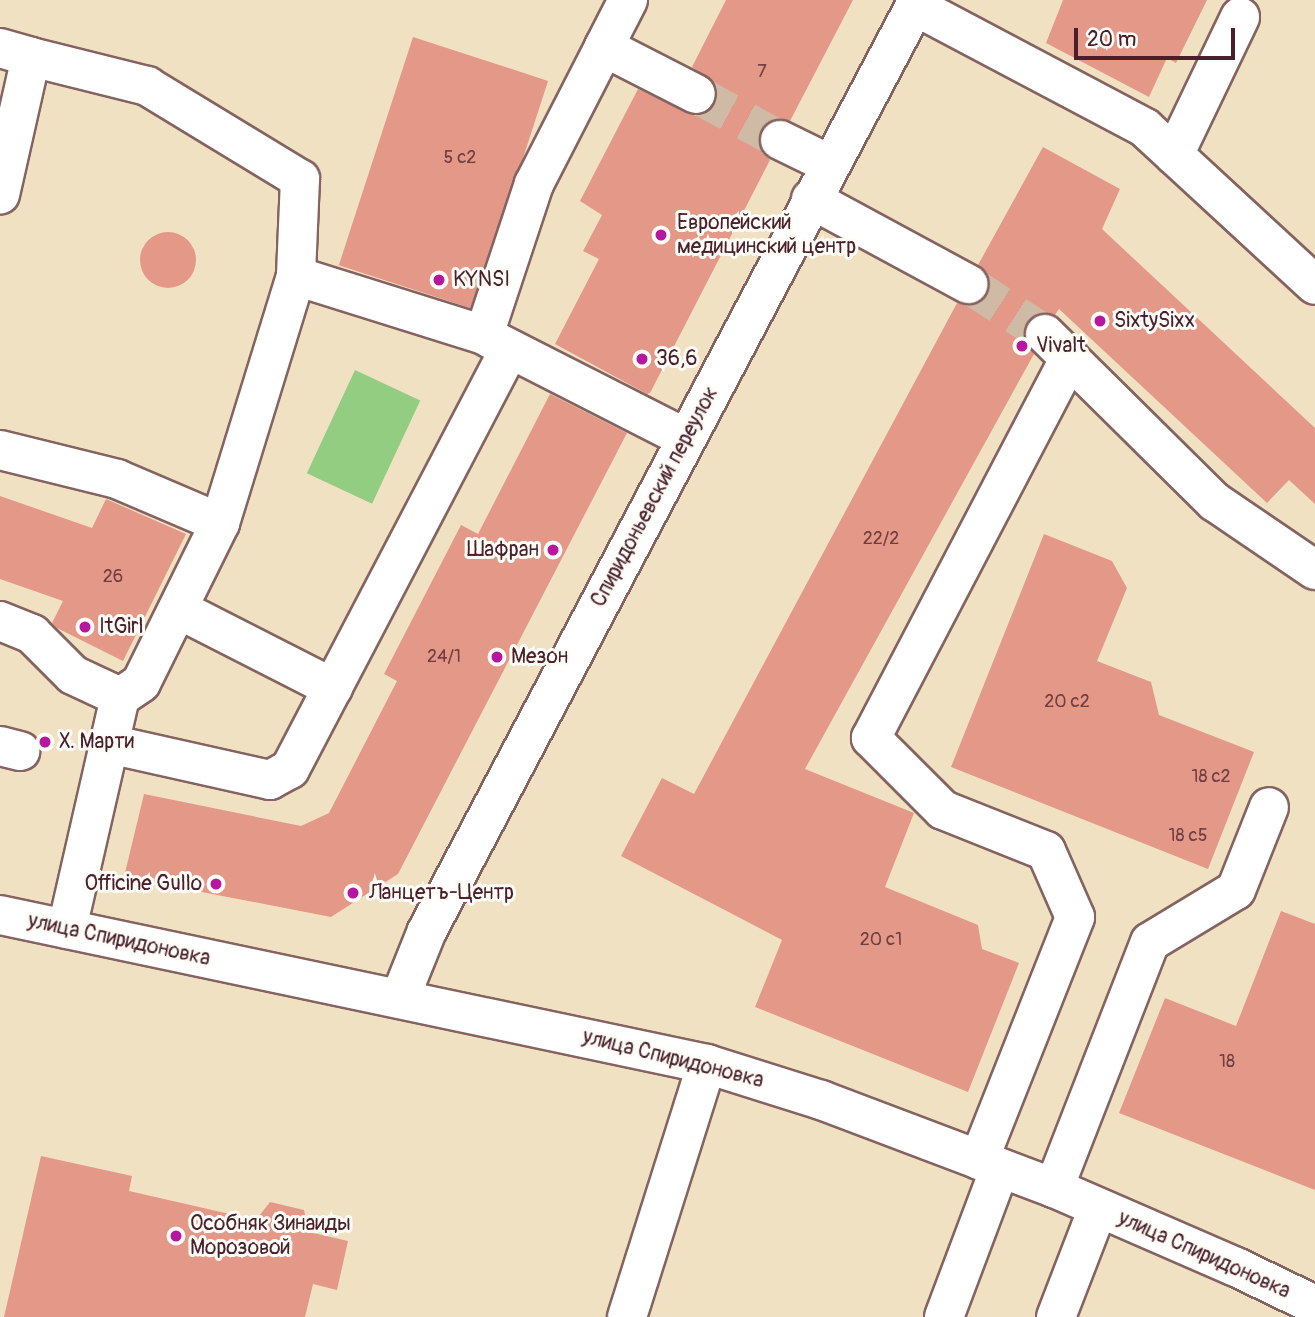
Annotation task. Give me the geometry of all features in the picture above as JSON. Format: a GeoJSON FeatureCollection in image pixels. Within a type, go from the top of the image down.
{"type":"FeatureCollection","features":[{"type":"Feature","properties":{"kind":"street"},"geometry":{"type":"LineString","coordinates":[[109,744],[270,780],[290,769],[333,688],[497,342],[534,184],[628,0]]}},
{"type":"Feature","properties":{"kind":"street"},"geometry":{"type":"LineString","coordinates":[[916,3],[1145,128],[1315,285]]}},
{"type":"Feature","properties":{"kind":"street","name":"Спиридоньевский переулок"},"geometry":{"type":"LineString","coordinates":[[400,998],[427,931],[916,3]]}},
{"type":"Feature","properties":{"kind":"street"},"geometry":{"type":"LineString","coordinates":[[1174,155],[1240,17]]}},
{"type":"Feature","properties":{"kind":"street"},"geometry":{"type":"LineString","coordinates":[[604,47],[696,94]]}},
{"type":"Feature","properties":{"kind":"street"},"geometry":{"type":"LineString","coordinates":[[0,195],[15,53],[147,86],[300,179],[296,276],[220,523],[141,683],[120,697],[67,929]]}},
{"type":"Feature","properties":{"kind":"street"},"geometry":{"type":"LineString","coordinates":[[780,140],[829,164]]}},
{"type":"Feature","properties":{"kind":"street"},"geometry":{"type":"LineString","coordinates":[[811,200],[968,284]]}},
{"type":"Feature","properties":{"kind":"street"},"geometry":{"type":"LineString","coordinates":[[296,276],[497,342],[685,438]]}},
{"type":"Feature","properties":{"kind":"street"},"geometry":{"type":"LineString","coordinates":[[944,1317],[990,1164],[1075,917],[1046,851],[943,810],[872,738],[1058,346],[1215,502],[1315,570]]}},
{"type":"Feature","properties":{"kind":"street"},"geometry":{"type":"LineString","coordinates":[[0,450],[117,479],[220,523]]}},
{"type":"Feature","properties":{"kind":"street"},"geometry":{"type":"LineString","coordinates":[[178,609],[333,688]]}},
{"type":"Feature","properties":{"kind":"street"},"geometry":{"type":"LineString","coordinates":[[0,621],[32,634],[73,675],[120,697]]}},
{"type":"Feature","properties":{"kind":"street"},"geometry":{"type":"LineString","coordinates":[[1054,1188],[1150,942],[1236,890],[1269,807]]}},
{"type":"Feature","properties":{"kind":"street","name":"улица Спиридоновка"},"geometry":{"type":"LineString","coordinates":[[0,915],[707,1064],[821,1100],[1054,1188],[1236,1267],[1315,1306]]}},
{"type":"Feature","properties":{"kind":"street"},"geometry":{"type":"LineString","coordinates":[[627,1317],[707,1064]]}},
{"type":"Feature","properties":{"kind":"street"},"geometry":{"type":"LineString","coordinates":[[1056,1317],[1098,1208]]}},
{"type":"Feature","properties":{"kind":"green space"},"geometry":{"type":"Polygon","coordinates":[[[355,370],[420,400],[372,504],[307,473],[355,370]]]}},
{"type":"Feature","properties":{"kind":"building","name":"Европейский медицинский центр"},"geometry":{"type":"Polygon","coordinates":[[[726,0],[853,0],[790,121],[778,118],[767,122],[761,130],[758,142],[762,153],[770,160],[650,393],[647,394],[555,344],[599,259],[583,251],[602,215],[580,201],[638,89],[696,116],[707,113],[715,105],[718,94],[715,83],[692,67],[726,0]]]}},
{"type":"Feature","properties":{"kind":"building"},"geometry":{"type":"Polygon","coordinates":[[[1063,0],[1207,0],[1176,63],[1167,58],[1149,97],[1046,43],[1063,0]]]}},
{"type":"Feature","properties":{"kind":"building"},"geometry":{"type":"Polygon","coordinates":[[[413,37],[548,81],[474,309],[339,265],[413,37]]]}},
{"type":"Feature","properties":{"kind":"building"},"geometry":{"type":"Polygon","coordinates":[[[1043,147],[1120,189],[1102,229],[1315,428],[1315,504],[1289,480],[1267,503],[1059,309],[1055,315],[1040,313],[1029,319],[1024,329],[1024,339],[1034,354],[805,769],[914,813],[885,887],[978,925],[982,949],[1019,963],[968,1092],[755,1007],[782,940],[621,856],[662,778],[694,794],[957,303],[968,306],[979,303],[987,294],[990,283],[987,273],[978,265],[1043,147]]]}},
{"type":"Feature","properties":{"kind":"building"},"geometry":{"type":"Polygon","coordinates":[[[168,232],[188,240],[196,260],[188,280],[168,288],[148,280],[140,260],[148,240],[168,232]]]}},
{"type":"Feature","properties":{"kind":"building"},"geometry":{"type":"Polygon","coordinates":[[[550,394],[627,433],[398,874],[331,917],[124,877],[144,794],[301,826],[329,813],[397,681],[384,674],[461,525],[478,534],[550,394]]]}},
{"type":"Feature","properties":{"kind":"building"},"geometry":{"type":"Polygon","coordinates":[[[0,496],[92,528],[106,499],[186,534],[123,661],[52,623],[63,601],[0,579],[0,496]]]}},
{"type":"Feature","properties":{"kind":"building"},"geometry":{"type":"Polygon","coordinates":[[[1044,534],[1112,561],[1127,588],[1097,661],[1151,682],[1159,715],[1254,752],[1208,869],[951,767],[1044,534]]]}},
{"type":"Feature","properties":{"kind":"building"},"geometry":{"type":"Polygon","coordinates":[[[1281,911],[1315,924],[1315,1190],[1119,1113],[1165,998],[1236,1026],[1281,911]]]}},
{"type":"Feature","properties":{"kind":"building","name":"Особняк Зинаиды Морозовой"},"geometry":{"type":"Polygon","coordinates":[[[41,1156],[132,1176],[129,1191],[256,1220],[270,1202],[304,1210],[309,1232],[348,1241],[337,1290],[313,1284],[305,1317],[4,1317],[41,1156]]]}},
{"type":"Feature","properties":{"kind":"tunnel"},"geometry":{"type":"LineString","coordinates":[[696,94],[780,140]]}},
{"type":"Feature","properties":{"kind":"tunnel"},"geometry":{"type":"LineString","coordinates":[[968,284],[1045,334]]}},
{"type":"Feature","properties":{"kind":"place","name":"Европейский медицинский центр"},"geometry":{"type":"Point","coordinates":[661,235]}},
{"type":"Feature","properties":{"kind":"place","name":"KYNSI"},"geometry":{"type":"Point","coordinates":[439,280]}},
{"type":"Feature","properties":{"kind":"place","name":"SixtySixx"},"geometry":{"type":"Point","coordinates":[1100,321]}},
{"type":"Feature","properties":{"kind":"place","name":"Vivalt"},"geometry":{"type":"Point","coordinates":[1022,346]}},
{"type":"Feature","properties":{"kind":"place","name":"36,6"},"geometry":{"type":"Point","coordinates":[642,359]}},
{"type":"Feature","properties":{"kind":"place","name":"Шафран"},"geometry":{"type":"Point","coordinates":[553,550]}},
{"type":"Feature","properties":{"kind":"place","name":"ItGirl"},"geometry":{"type":"Point","coordinates":[85,627]}},
{"type":"Feature","properties":{"kind":"place","name":"Мезон"},"geometry":{"type":"Point","coordinates":[497,657]}},
{"type":"Feature","properties":{"kind":"place","name":"Х. Марти"},"geometry":{"type":"Point","coordinates":[45,742]}},
{"type":"Feature","properties":{"kind":"place","name":"Officine Gullo"},"geometry":{"type":"Point","coordinates":[216,884]}},
{"type":"Feature","properties":{"kind":"place","name":"Ланцетъ-Центр"},"geometry":{"type":"Point","coordinates":[353,893]}},
{"type":"Feature","properties":{"kind":"place","name":"Особняк Зинаиды Морозовой"},"geometry":{"type":"Point","coordinates":[176,1236]}}]}
